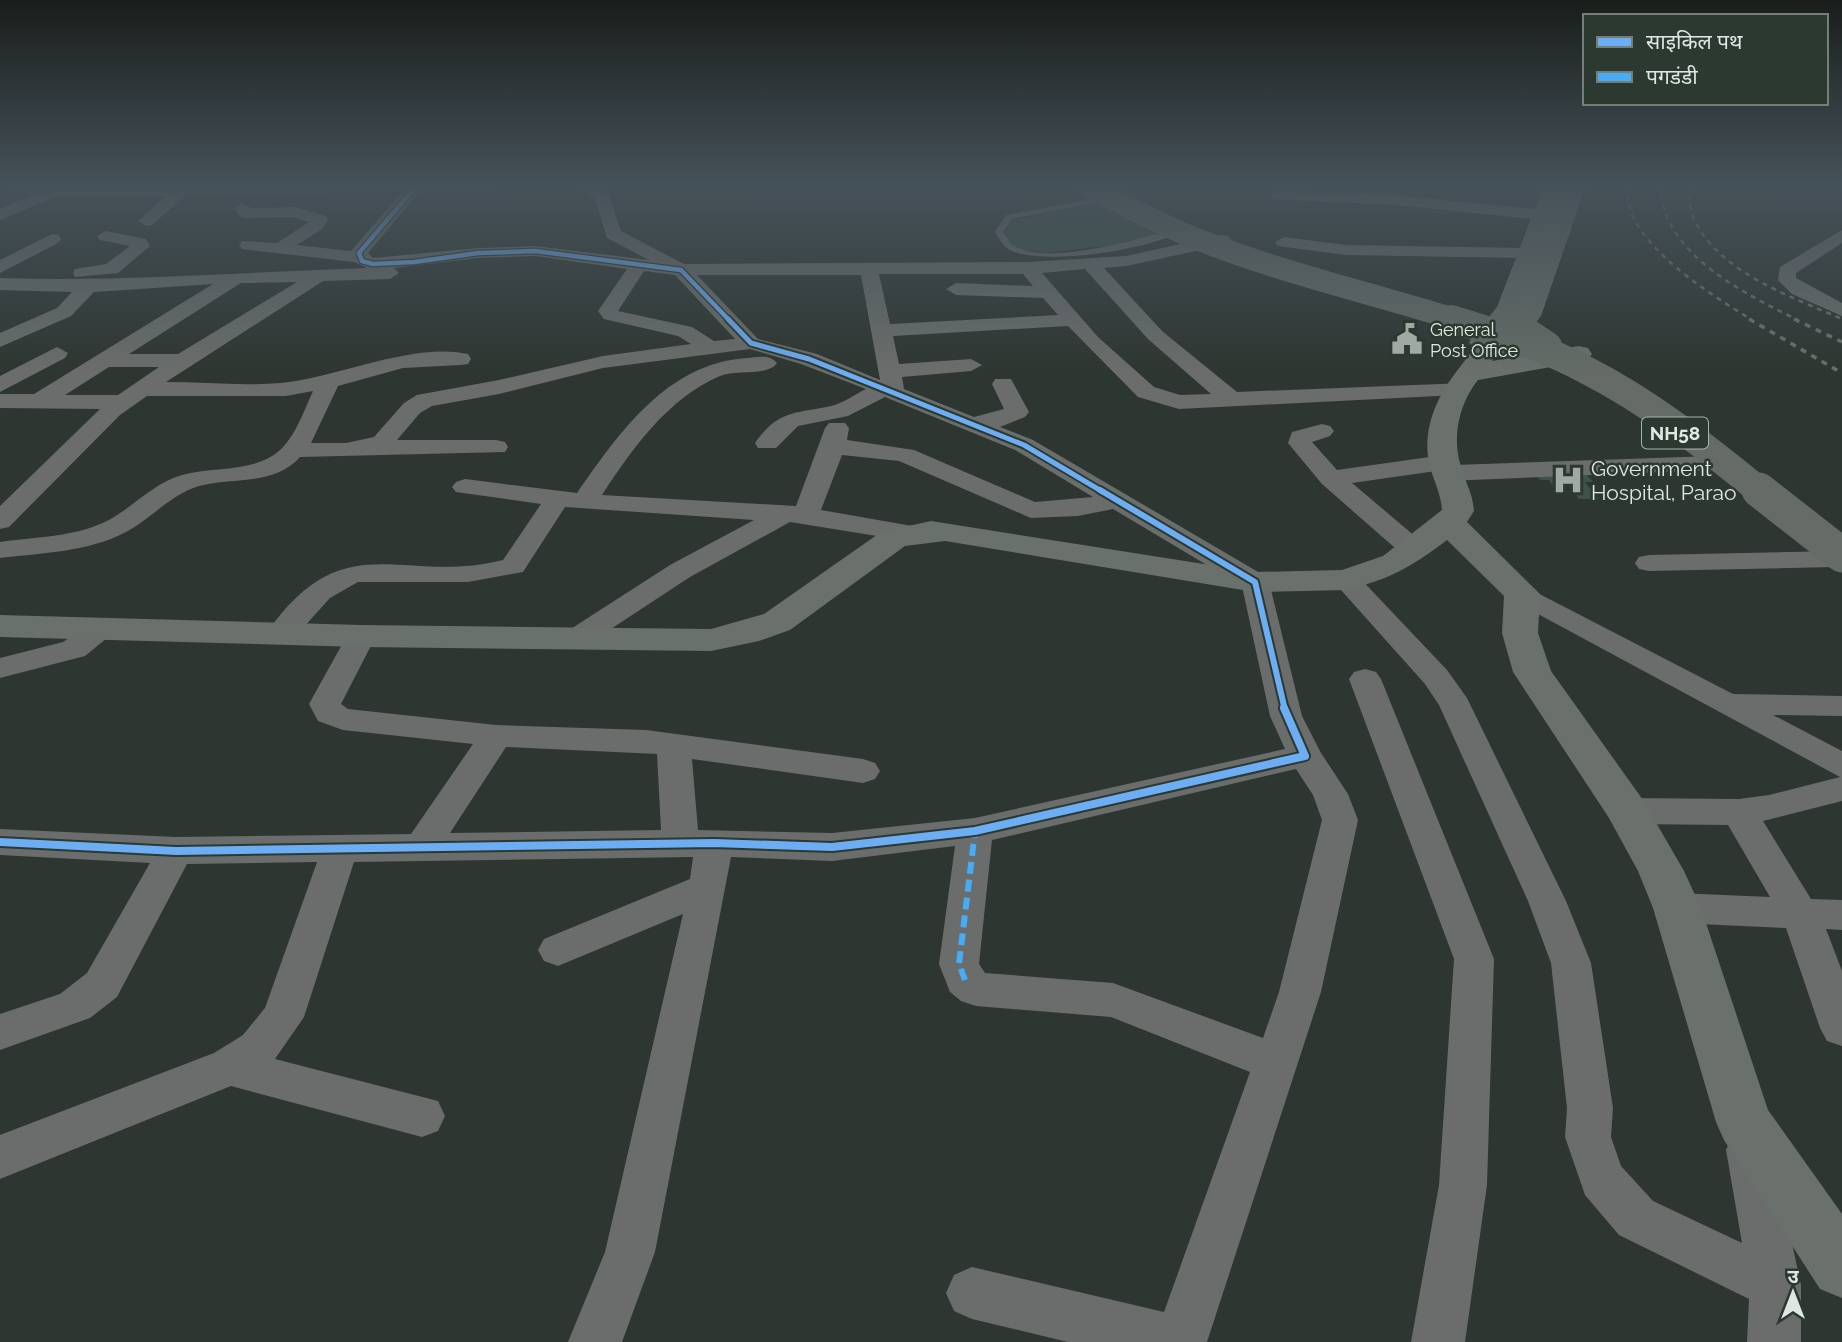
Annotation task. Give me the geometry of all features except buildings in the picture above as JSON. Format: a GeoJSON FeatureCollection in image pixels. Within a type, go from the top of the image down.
{"type":"FeatureCollection","features":[{"type":"Feature","properties":{"kind":"highway"},"geometry":{"type":"LineString","coordinates":[[1226,248],[1327,282],[1503,335],[1568,361],[1636,399],[1841,552]]}},
{"type":"Feature","properties":{"kind":"highway","name":"NH58"},"geometry":{"type":"LineString","coordinates":[[1228,248],[1663,406],[1841,552]]}},
{"type":"Feature","properties":{"kind":"highway"},"geometry":{"type":"LineString","coordinates":[[1235,248],[1639,395],[1841,552]]}},
{"type":"Feature","properties":{"kind":"highway","name":"NH58"},"geometry":{"type":"LineString","coordinates":[[1254,248],[1285,252],[1510,350],[1607,386],[1841,552]]}},
{"type":"Feature","properties":{"kind":"highway"},"geometry":{"type":"LineString","coordinates":[[1510,350],[1510,308],[1530,248]]}},
{"type":"Feature","properties":{"kind":"highway"},"geometry":{"type":"LineString","coordinates":[[1510,350],[1518,326],[1517,320],[1544,248]]}},
{"type":"Feature","properties":{"kind":"highway"},"geometry":{"type":"LineString","coordinates":[[1510,350],[1529,316],[1555,248]]}},
{"type":"Feature","properties":{"kind":"street"},"geometry":{"type":"LineString","coordinates":[[0,267],[36,248]]}},
{"type":"Feature","properties":{"kind":"street"},"geometry":{"type":"LineString","coordinates":[[49,287],[81,274],[111,269],[139,248]]}},
{"type":"Feature","properties":{"kind":"street"},"geometry":{"type":"LineString","coordinates":[[260,248],[358,257],[373,264],[509,251],[681,270],[1028,268],[1126,261],[1187,248]]}},
{"type":"Feature","properties":{"kind":"street"},"geometry":{"type":"LineString","coordinates":[[278,250],[281,248]]}},
{"type":"Feature","properties":{"kind":"street"},"geometry":{"type":"LineString","coordinates":[[358,257],[366,248]]}},
{"type":"Feature","properties":{"kind":"street"},"geometry":{"type":"LineString","coordinates":[[568,274],[602,248]]}},
{"type":"Feature","properties":{"kind":"street"},"geometry":{"type":"LineString","coordinates":[[638,248],[681,270],[751,343]]}},
{"type":"Feature","properties":{"kind":"street"},"geometry":{"type":"LineString","coordinates":[[1284,248],[1285,252],[1346,250],[1528,253]]}},
{"type":"Feature","properties":{"kind":"street"},"geometry":{"type":"LineString","coordinates":[[1470,248],[1474,253]]}},
{"type":"Feature","properties":{"kind":"street"},"geometry":{"type":"LineString","coordinates":[[1823,248],[1787,271],[1787,280],[1799,290],[1842,310]]}},
{"type":"Feature","properties":{"kind":"street"},"geometry":{"type":"LineString","coordinates":[[0,284],[88,287],[173,280],[318,277],[389,273],[414,262]]}},
{"type":"Feature","properties":{"kind":"street"},"geometry":{"type":"LineString","coordinates":[[639,265],[608,311],[611,315],[685,331],[710,348]]}},
{"type":"Feature","properties":{"kind":"street"},"geometry":{"type":"LineString","coordinates":[[1091,265],[1155,335],[1231,399]]}},
{"type":"Feature","properties":{"kind":"street"},"geometry":{"type":"LineString","coordinates":[[1028,268],[1073,320],[1146,393],[1179,402],[1231,399],[1510,350]]}},
{"type":"Feature","properties":{"kind":"street"},"geometry":{"type":"LineString","coordinates":[[869,269],[889,384]]}},
{"type":"Feature","properties":{"kind":"street"},"geometry":{"type":"LineString","coordinates":[[952,269],[963,326]]}},
{"type":"Feature","properties":{"kind":"street"},"geometry":{"type":"LineString","coordinates":[[0,521],[113,410],[183,360],[318,277]]}},
{"type":"Feature","properties":{"kind":"street"},"geometry":{"type":"LineString","coordinates":[[39,401],[237,278]]}},
{"type":"Feature","properties":{"kind":"street"},"geometry":{"type":"LineString","coordinates":[[140,301],[173,280]]}},
{"type":"Feature","properties":{"kind":"street"},"geometry":{"type":"LineString","coordinates":[[602,281],[626,284]]}},
{"type":"Feature","properties":{"kind":"street"},"geometry":{"type":"LineString","coordinates":[[0,341],[64,312],[88,287]]}},
{"type":"Feature","properties":{"kind":"street"},"geometry":{"type":"LineString","coordinates":[[956,289],[1049,292]]}},
{"type":"Feature","properties":{"kind":"street"},"geometry":{"type":"LineString","coordinates":[[170,321],[251,317]]}},
{"type":"Feature","properties":{"kind":"street"},"geometry":{"type":"LineString","coordinates":[[881,331],[1073,320]]}},
{"type":"Feature","properties":{"kind":"street"},"geometry":{"type":"LineString","coordinates":[[365,447],[382,442],[412,408],[425,400],[499,387],[603,362],[751,343],[889,384],[971,424],[1024,445],[1255,582],[1286,716],[1305,756],[1330,794],[1340,820],[1300,992],[1180,1342],[972,1293]]}},
{"type":"Feature","properties":{"kind":"street"},"geometry":{"type":"LineString","coordinates":[[465,487],[571,500],[795,514],[908,533],[944,531],[1255,582],[1346,580],[1395,563],[1449,523],[1458,511],[1457,496],[1446,467],[1443,422],[1510,350]]}},
{"type":"Feature","properties":{"kind":"street"},"geometry":{"type":"LineString","coordinates":[[0,385],[57,353]]}},
{"type":"Feature","properties":{"kind":"street"},"geometry":{"type":"LineString","coordinates":[[0,401],[286,389],[329,382],[383,365],[460,359]]}},
{"type":"Feature","properties":{"kind":"street"},"geometry":{"type":"LineString","coordinates":[[281,634],[320,592],[349,576],[374,573],[473,575],[513,566],[630,436],[688,385],[713,370],[809,359]]}},
{"type":"Feature","properties":{"kind":"street"},"geometry":{"type":"LineString","coordinates":[[104,361],[183,360]]}},
{"type":"Feature","properties":{"kind":"street"},"geometry":{"type":"LineString","coordinates":[[767,443],[790,420],[827,415],[854,407],[889,384],[971,365]]}},
{"type":"Feature","properties":{"kind":"street"},"geometry":{"type":"LineString","coordinates":[[0,550],[97,535],[116,527],[184,482],[209,475],[250,472],[273,466],[293,450],[329,382]]}},
{"type":"Feature","properties":{"kind":"street"},"geometry":{"type":"LineString","coordinates":[[971,424],[999,420],[1017,412],[1003,384]]}},
{"type":"Feature","properties":{"kind":"street"},"geometry":{"type":"LineString","coordinates":[[577,638],[680,570],[795,514],[838,432],[827,415]]}},
{"type":"Feature","properties":{"kind":"street"},"geometry":{"type":"LineString","coordinates":[[1322,431],[1307,433],[1300,437],[1300,443],[1331,479],[1413,549]]}},
{"type":"Feature","properties":{"kind":"street"},"geometry":{"type":"LineString","coordinates":[[293,450],[496,447]]}},
{"type":"Feature","properties":{"kind":"street"},"geometry":{"type":"LineString","coordinates":[[832,447],[864,448],[905,456],[1031,510],[1078,508],[1116,500]]}},
{"type":"Feature","properties":{"kind":"street"},"geometry":{"type":"LineString","coordinates":[[1331,479],[1446,467],[1714,463]]}},
{"type":"Feature","properties":{"kind":"street"},"geometry":{"type":"LineString","coordinates":[[1449,523],[1522,594],[1842,766]]}},
{"type":"Feature","properties":{"kind":"street"},"geometry":{"type":"LineString","coordinates":[[0,626],[361,636],[711,639],[746,633],[777,622],[893,539],[908,533]]}},
{"type":"Feature","properties":{"kind":"street"},"geometry":{"type":"LineString","coordinates":[[1649,563],[1841,552]]}},
{"type":"Feature","properties":{"kind":"street"},"geometry":{"type":"LineString","coordinates":[[1346,580],[1436,677],[1455,705],[1547,901],[1572,963],[1590,1108],[1588,1137],[1602,1179],[1636,1218],[1775,1285]]}},
{"type":"Feature","properties":{"kind":"street"},"geometry":{"type":"LineString","coordinates":[[1522,594],[1520,633],[1532,672],[1627,811],[1661,871],[1677,908],[1744,1122],[1775,1285],[1774,1342]]}},
{"type":"Feature","properties":{"kind":"street"},"geometry":{"type":"LineString","coordinates":[[0,668],[74,649],[103,629]]}},
{"type":"Feature","properties":{"kind":"street"},"geometry":{"type":"LineString","coordinates":[[361,636],[325,704],[330,714],[343,719],[496,736],[646,741],[863,771]]}},
{"type":"Feature","properties":{"kind":"street"},"geometry":{"type":"LineString","coordinates":[[1365,679],[1474,959],[1463,1185],[1438,1342]]}},
{"type":"Feature","properties":{"kind":"street"},"geometry":{"type":"LineString","coordinates":[[1727,704],[1842,706]]}},
{"type":"Feature","properties":{"kind":"street"},"geometry":{"type":"LineString","coordinates":[[422,846],[496,736]]}},
{"type":"Feature","properties":{"kind":"street"},"geometry":{"type":"LineString","coordinates":[[595,1342],[630,1252],[708,887],[674,745]]}},
{"type":"Feature","properties":{"kind":"street"},"geometry":{"type":"LineString","coordinates":[[0,842],[176,851],[697,843],[832,847],[975,831],[1305,756]]}},
{"type":"Feature","properties":{"kind":"street"},"geometry":{"type":"LineString","coordinates":[[1627,811],[1739,812],[1769,808],[1842,789]]}},
{"type":"Feature","properties":{"kind":"street"},"geometry":{"type":"LineString","coordinates":[[1739,812],[1801,915],[1842,1028]]}},
{"type":"Feature","properties":{"kind":"street"},"geometry":{"type":"LineString","coordinates":[[975,831],[959,964],[965,979],[976,989],[1113,1000],[1276,1062]]}},
{"type":"Feature","properties":{"kind":"street"},"geometry":{"type":"LineString","coordinates":[[0,1157],[230,1067],[258,1048],[283,1017],[340,849]]}},
{"type":"Feature","properties":{"kind":"street"},"geometry":{"type":"LineString","coordinates":[[0,1032],[36,1023],[75,1006],[102,985],[176,851]]}},
{"type":"Feature","properties":{"kind":"street"},"geometry":{"type":"LineString","coordinates":[[558,950],[708,887]]}},
{"type":"Feature","properties":{"kind":"street"},"geometry":{"type":"LineString","coordinates":[[1677,908],[1842,915]]}},
{"type":"Feature","properties":{"kind":"street"},"geometry":{"type":"LineString","coordinates":[[230,1067],[422,1116]]}},
{"type":"Feature","properties":{"kind":"street"},"geometry":{"type":"LineString","coordinates":[[1744,1122],[1842,1267]]}},
{"type":"Feature","properties":{"kind":"lane"},"geometry":{"type":"LineString","coordinates":[[1009,248],[1023,253],[1058,255],[1111,248]]}},
{"type":"Feature","properties":{"kind":"railway"},"geometry":{"type":"LineString","coordinates":[[1656,248],[1684,274],[1752,320]]}},
{"type":"Feature","properties":{"kind":"railway"},"geometry":{"type":"LineString","coordinates":[[1687,248],[1721,277],[1798,320]]}},
{"type":"Feature","properties":{"kind":"railway"},"geometry":{"type":"LineString","coordinates":[[1714,248],[1738,268],[1779,292],[1842,319]]}},
{"type":"Feature","properties":{"kind":"railway"},"geometry":{"type":"LineString","coordinates":[[1749,319],[1842,373]]}},
{"type":"Feature","properties":{"kind":"railway"},"geometry":{"type":"LineString","coordinates":[[1794,319],[1842,342]]}},
{"type":"Feature","properties":{"kind":"marked path"},"geometry":{"type":"LineString","coordinates":[[965,980],[959,964],[975,831]]}},
{"type":"Feature","properties":{"kind":"cycle path"},"geometry":{"type":"LineString","coordinates":[[0,842],[176,851],[714,843],[832,847],[975,831],[1305,756],[1286,716],[1255,582],[1024,445],[809,359],[751,343],[681,270],[535,251],[478,253],[414,262],[373,264],[362,261],[359,253],[364,248]]}},
{"type":"Feature","properties":{"kind":"place","name":"General Post Office"},"geometry":{"type":"Point","coordinates":[1407,339]}},
{"type":"Feature","properties":{"kind":"place","name":"Government Hospital, Parao"},"geometry":{"type":"Point","coordinates":[1568,480]}}]}
